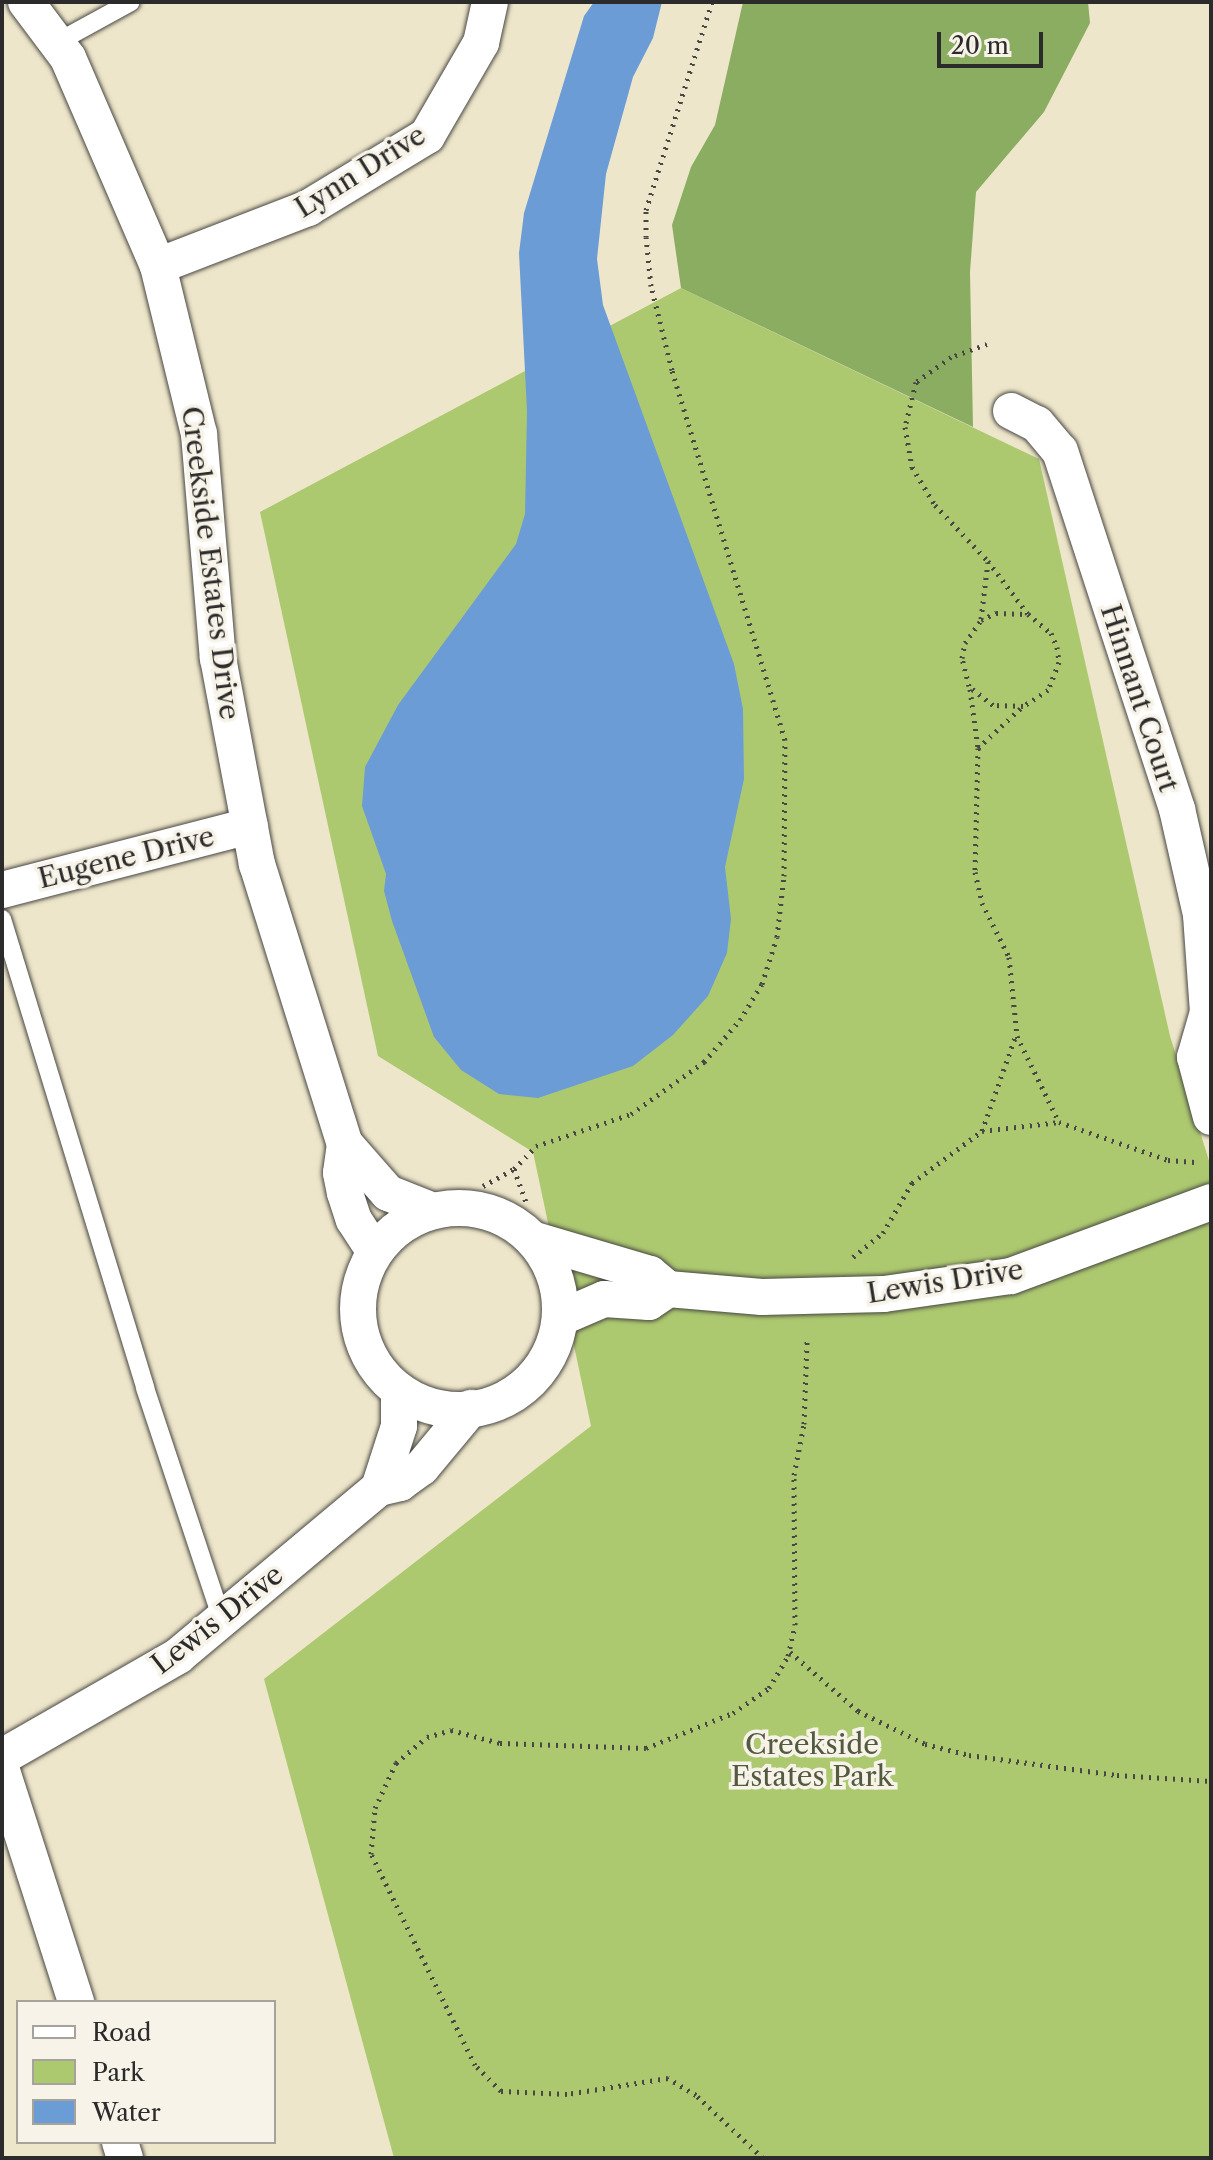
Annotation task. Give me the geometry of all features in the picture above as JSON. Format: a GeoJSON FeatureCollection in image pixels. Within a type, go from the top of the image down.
{"type":"FeatureCollection","features":[{"type":"Feature","properties":{"kind":"street","name":"Creekside Estates Drive"},"geometry":{"type":"LineString","coordinates":[[26,2],[68,58],[158,266],[199,434],[218,658],[250,826],[345,1144],[341,1173],[345,1193],[354,1220],[374,1251]]}},
{"type":"Feature","properties":{"kind":"street","name":"Lynn Drive"},"geometry":{"type":"LineString","coordinates":[[158,266],[308,208],[427,136],[481,43],[490,2]]}},
{"type":"Feature","properties":{"kind":"street","name":"Hinnant Court"},"geometry":{"type":"LineString","coordinates":[[1011,411],[1037,424],[1060,451],[1177,809],[1201,915],[1210,1014],[1195,1057],[1211,1117]]}},
{"type":"Feature","properties":{"kind":"street","name":"Eugene Drive"},"geometry":{"type":"LineString","coordinates":[[2,890],[250,826]]}},
{"type":"Feature","properties":{"kind":"street","name":"Creekside Estates Drive"},"geometry":{"type":"LineString","coordinates":[[345,1144],[388,1193],[431,1210]]}},
{"type":"Feature","properties":{"kind":"street","name":"Lewis Drive"},"geometry":{"type":"LineString","coordinates":[[535,1240],[650,1274],[668,1289],[762,1297],[884,1294],[1011,1276],[1211,1202]]}},
{"type":"Feature","properties":{"kind":"street"},"geometry":{"type":"LineString","coordinates":[[473,1207],[508,1218],[535,1240],[554,1279],[560,1318],[553,1349],[538,1375],[497,1405],[431,1408],[399,1392],[367,1354],[358,1326],[359,1290],[374,1251],[399,1225],[431,1210],[473,1207]]}},
{"type":"Feature","properties":{"kind":"street","name":"Lewis Drive"},"geometry":{"type":"LineString","coordinates":[[560,1318],[604,1299],[649,1302],[668,1289]]}},
{"type":"Feature","properties":{"kind":"street"},"geometry":{"type":"LineString","coordinates":[[379,1488],[399,1426],[399,1392]]}},
{"type":"Feature","properties":{"kind":"street","name":"Lewis Drive"},"geometry":{"type":"LineString","coordinates":[[2,1757],[178,1656],[379,1488],[400,1483],[422,1467],[471,1408]]}},
{"type":"Feature","properties":{"kind":"street"},"geometry":{"type":"LineString","coordinates":[[2,1771],[75,2000]]}},
{"type":"Feature","properties":{"kind":"lane"},"geometry":{"type":"LineString","coordinates":[[56,43],[131,2]]}},
{"type":"Feature","properties":{"kind":"lane"},"geometry":{"type":"LineString","coordinates":[[2,919],[145,1388],[222,1619]]}},
{"type":"Feature","properties":{"kind":"path"},"geometry":{"type":"LineString","coordinates":[[483,1186],[514,1169],[536,1146],[631,1114],[704,1062],[740,1020],[762,984],[777,937],[785,862],[785,740],[672,370],[651,286],[646,237],[646,210],[712,2]]}},
{"type":"Feature","properties":{"kind":"path"},"geometry":{"type":"LineString","coordinates":[[978,748],[1023,706],[1048,690],[1059,662],[1051,633],[1028,614],[988,561],[935,505],[912,467],[905,427],[916,382],[951,357],[987,344]]}},
{"type":"Feature","properties":{"kind":"path"},"geometry":{"type":"LineString","coordinates":[[981,620],[988,561]]}},
{"type":"Feature","properties":{"kind":"path"},"geometry":{"type":"LineString","coordinates":[[1028,614],[996,613],[981,620],[971,630],[962,658],[978,748],[975,872],[982,903],[1009,957],[1017,1030],[1059,1122]]}},
{"type":"Feature","properties":{"kind":"path"},"geometry":{"type":"LineString","coordinates":[[969,686],[993,705],[1023,706]]}},
{"type":"Feature","properties":{"kind":"path"},"geometry":{"type":"LineString","coordinates":[[982,1131],[1007,1071],[1017,1030]]}},
{"type":"Feature","properties":{"kind":"path"},"geometry":{"type":"LineString","coordinates":[[853,1257],[883,1233],[912,1183],[982,1131],[1059,1122],[1168,1160],[1195,1162]]}},
{"type":"Feature","properties":{"kind":"path"},"geometry":{"type":"LineString","coordinates":[[514,1169],[527,1205]]}},
{"type":"Feature","properties":{"kind":"path"},"geometry":{"type":"LineString","coordinates":[[763,2158],[696,2095],[668,2078],[567,2094],[501,2091],[475,2065],[371,1854],[375,1808],[396,1763],[427,1737],[451,1730],[500,1743],[646,1748],[733,1713],[769,1688],[789,1651],[795,1625],[794,1475],[804,1424],[807,1341]]}},
{"type":"Feature","properties":{"kind":"path"},"geometry":{"type":"LineString","coordinates":[[789,1651],[858,1711],[925,1744],[969,1755],[1101,1773],[1211,1781]]}},
{"type":"Feature","properties":{"kind":"green space"},"geometry":{"type":"Polygon","coordinates":[[[743,2],[1088,2],[1090,23],[1044,112],[976,192],[970,272],[973,427],[681,288],[672,225],[691,167],[715,125],[743,2]]]}},
{"type":"Feature","properties":{"kind":"green space","name":"Creekside Estates Park"},"geometry":{"type":"Polygon","coordinates":[[[681,288],[1039,459],[1170,1036],[1211,1167],[1211,2158],[394,2158],[264,1679],[591,1426],[533,1152],[378,1056],[260,512],[681,288]]]}},
{"type":"Feature","properties":{"kind":"water"},"geometry":{"type":"Polygon","coordinates":[[[594,2],[662,2],[653,38],[633,77],[606,174],[597,259],[603,305],[734,664],[743,709],[744,779],[725,867],[731,919],[727,953],[708,996],[673,1035],[633,1066],[538,1098],[499,1094],[461,1070],[434,1037],[392,921],[384,891],[386,874],[362,806],[365,767],[398,705],[516,544],[525,514],[527,411],[519,253],[524,213],[584,16],[594,2]]]}}]}
